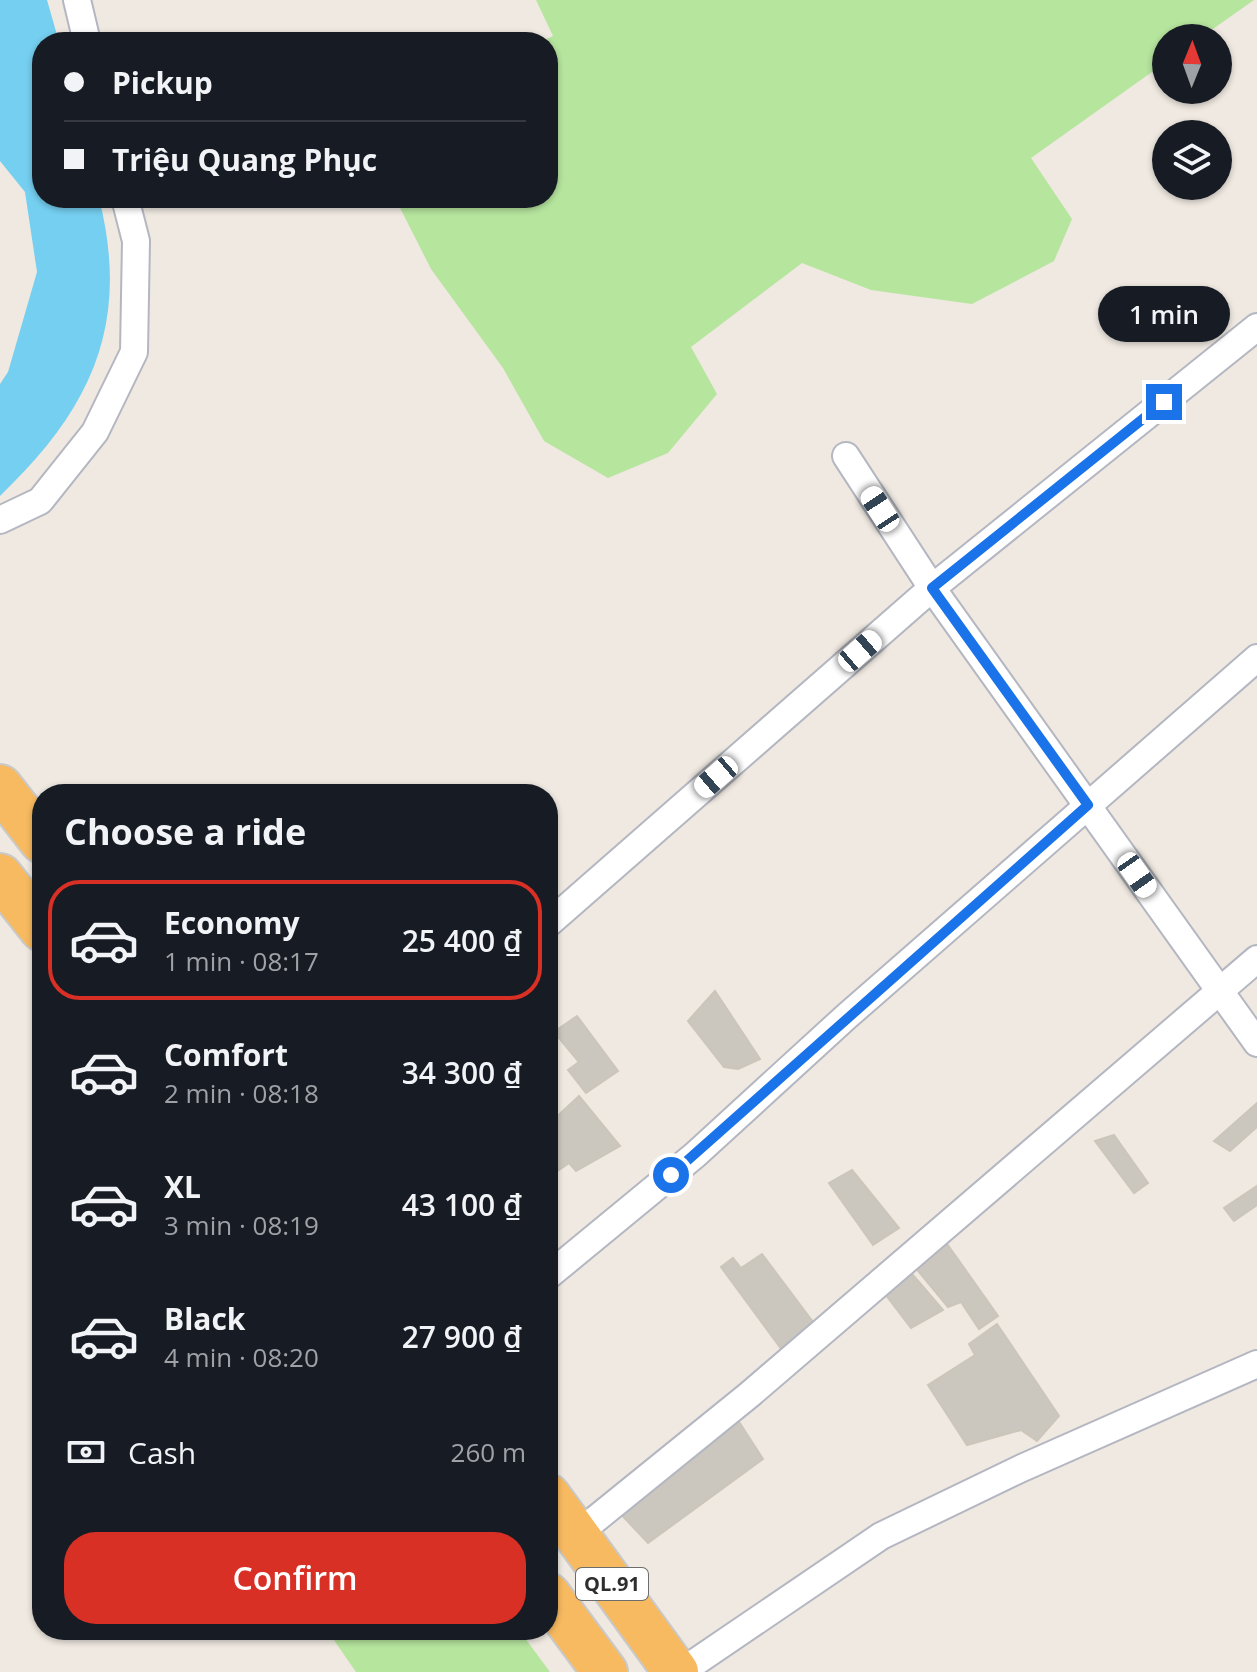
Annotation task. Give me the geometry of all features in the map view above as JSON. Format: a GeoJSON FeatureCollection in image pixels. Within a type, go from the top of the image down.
{"type":"FeatureCollection","features":[{"type":"Feature","properties":{"kind":"highway"},"geometry":{"type":"LineString","coordinates":[[0,787],[32,828]]}},
{"type":"Feature","properties":{"kind":"highway"},"geometry":{"type":"LineString","coordinates":[[0,876],[32,916]]}},
{"type":"Feature","properties":{"kind":"highway","name":"QL.91"},"geometry":{"type":"LineString","coordinates":[[558,1510],[678,1672]]}},
{"type":"Feature","properties":{"kind":"highway","name":"QL.91"},"geometry":{"type":"LineString","coordinates":[[558,1609],[605,1672]]}},
{"type":"Feature","properties":{"kind":"street"},"geometry":{"type":"LineString","coordinates":[[77,0],[85,32]]}},
{"type":"Feature","properties":{"kind":"street"},"geometry":{"type":"LineString","coordinates":[[0,520],[40,501],[86,444],[134,352],[136,241],[128,208]]}},
{"type":"Feature","properties":{"kind":"street"},"geometry":{"type":"LineString","coordinates":[[558,915],[932,588],[1257,327]]}},
{"type":"Feature","properties":{"kind":"street"},"geometry":{"type":"LineString","coordinates":[[846,456],[932,588],[1257,1043]]}},
{"type":"Feature","properties":{"kind":"street"},"geometry":{"type":"LineString","coordinates":[[558,1268],[695,1155],[1257,658]]}},
{"type":"Feature","properties":{"kind":"street"},"geometry":{"type":"LineString","coordinates":[[576,1535],[749,1395],[1257,959]]}},
{"type":"Feature","properties":{"kind":"street"},"geometry":{"type":"LineString","coordinates":[[678,1672],[881,1536],[1022,1468],[1257,1364]]}},
{"type":"Feature","properties":{"kind":"green space"},"geometry":{"type":"Polygon","coordinates":[[[536,0],[1254,0],[1220,24],[1152,24],[1152,72],[1031,158],[1072,219],[1054,261],[972,304],[871,290],[802,263],[691,347],[717,394],[668,453],[608,478],[544,441],[503,368],[431,269],[400,208],[558,208],[558,32],[551,32],[536,0]]]}},
{"type":"Feature","properties":{"kind":"green space"},"geometry":{"type":"Polygon","coordinates":[[[334,1640],[526,1640],[550,1672],[356,1672],[334,1640]]]}},
{"type":"Feature","properties":{"kind":"water"},"geometry":{"type":"Polygon","coordinates":[[[0,0],[47,0],[56,32],[32,32],[32,208],[101,208],[108,244],[110,286],[106,325],[96,362],[80,397],[58,431],[0,496],[0,384],[8,372],[37,272],[25,192],[0,161],[0,0]]]}},
{"type":"Feature","properties":{"kind":"building"},"geometry":{"type":"Polygon","coordinates":[[[715,991],[760,1059],[738,1069],[724,1067],[688,1021],[715,991]]]}},
{"type":"Feature","properties":{"kind":"building"},"geometry":{"type":"Polygon","coordinates":[[[577,1016],[618,1071],[586,1093],[568,1070],[579,1062],[558,1037],[558,1029],[577,1016]]]}},
{"type":"Feature","properties":{"kind":"building"},"geometry":{"type":"Polygon","coordinates":[[[579,1096],[620,1146],[576,1171],[569,1163],[558,1171],[558,1116],[579,1096]]]}},
{"type":"Feature","properties":{"kind":"building"},"geometry":{"type":"Polygon","coordinates":[[[1257,1103],[1257,1127],[1230,1151],[1214,1141],[1257,1103]]]}},
{"type":"Feature","properties":{"kind":"building"},"geometry":{"type":"Polygon","coordinates":[[[1114,1135],[1148,1183],[1134,1193],[1095,1141],[1114,1135]]]}},
{"type":"Feature","properties":{"kind":"building"},"geometry":{"type":"Polygon","coordinates":[[[852,1170],[899,1228],[873,1245],[829,1183],[852,1170]]]}},
{"type":"Feature","properties":{"kind":"building"},"geometry":{"type":"Polygon","coordinates":[[[1257,1186],[1257,1205],[1234,1221],[1224,1208],[1257,1186]]]}},
{"type":"Feature","properties":{"kind":"building"},"geometry":{"type":"Polygon","coordinates":[[[945,1241],[998,1316],[979,1329],[961,1302],[948,1307],[914,1266],[945,1241]]]}},
{"type":"Feature","properties":{"kind":"building"},"geometry":{"type":"Polygon","coordinates":[[[762,1254],[819,1330],[785,1354],[721,1267],[733,1258],[741,1268],[762,1254]]]}},
{"type":"Feature","properties":{"kind":"building"},"geometry":{"type":"Polygon","coordinates":[[[907,1268],[943,1310],[911,1328],[879,1286],[907,1268]]]}},
{"type":"Feature","properties":{"kind":"building"},"geometry":{"type":"Polygon","coordinates":[[[997,1324],[1059,1416],[1037,1441],[1021,1430],[967,1445],[928,1385],[975,1355],[969,1344],[997,1324]]]}},
{"type":"Feature","properties":{"kind":"building"},"geometry":{"type":"Polygon","coordinates":[[[734,1414],[763,1459],[648,1543],[616,1509],[734,1414]]]}},
{"type":"Feature","properties":{"kind":"route"},"geometry":{"type":"LineString","coordinates":[[671,1175],[1088,805],[932,588],[1164,402]]}}]}
